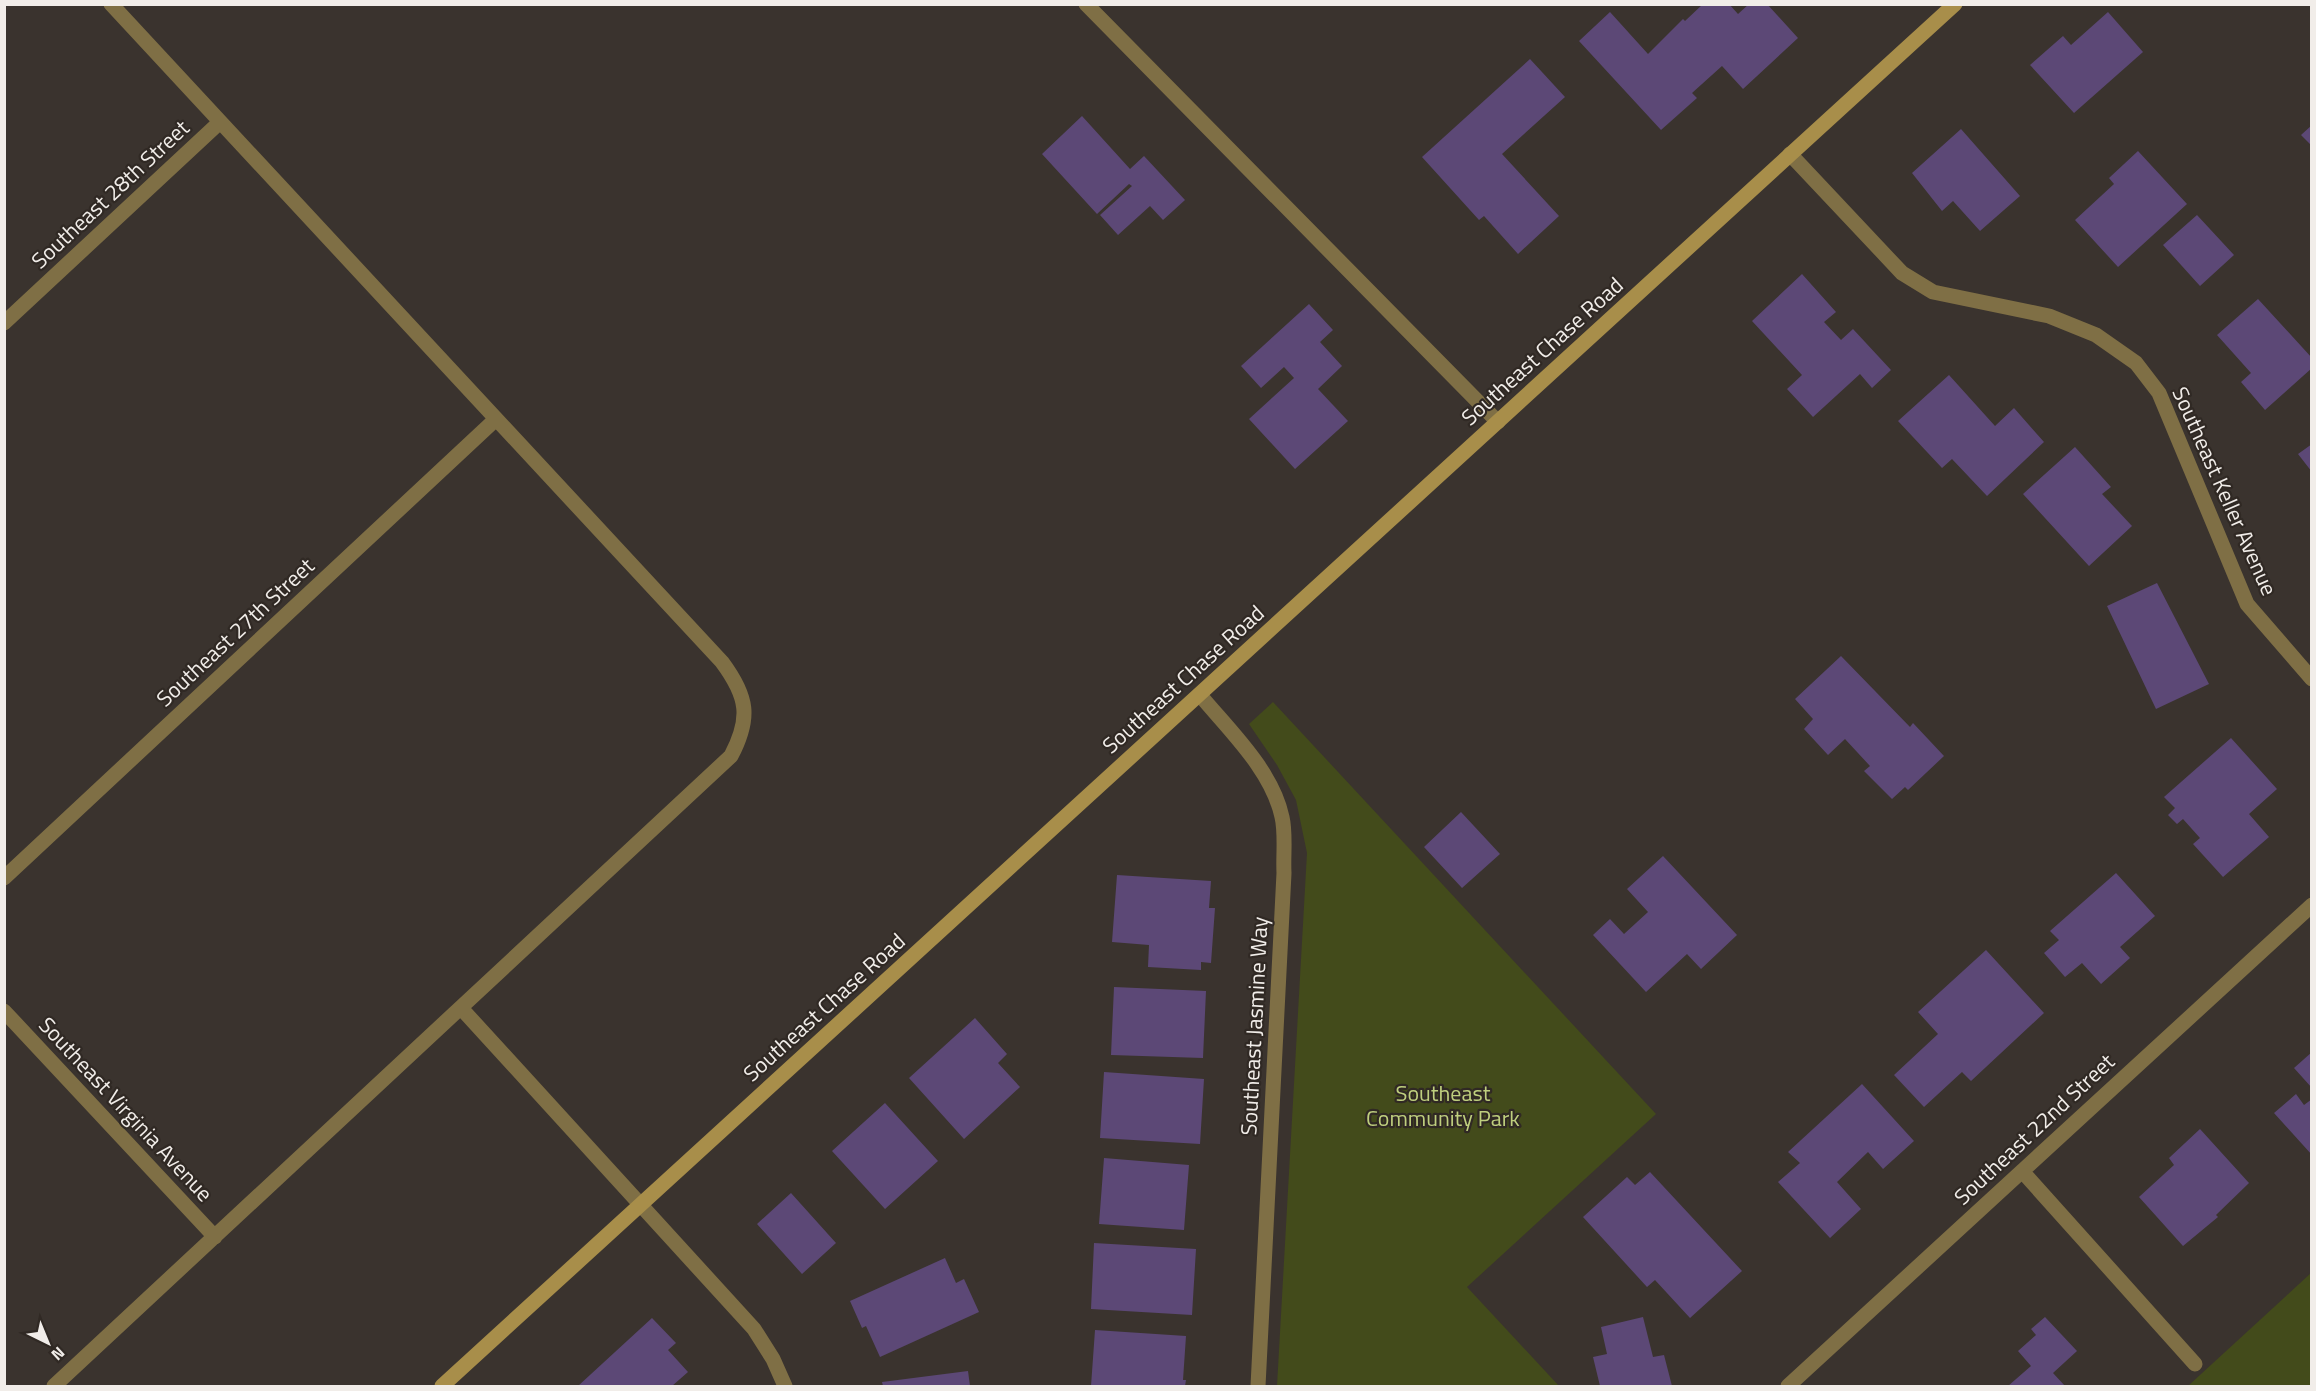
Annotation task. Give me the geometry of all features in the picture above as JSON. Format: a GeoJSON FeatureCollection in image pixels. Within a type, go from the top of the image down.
{"type":"FeatureCollection","features":[{"type":"Feature","properties":{"kind":"street"},"geometry":{"type":"LineString","coordinates":[[54,1386],[731,756],[742,734],[745,710],[738,683],[722,662],[111,4]]}},
{"type":"Feature","properties":{"kind":"street"},"geometry":{"type":"LineString","coordinates":[[1086,4],[1498,422]]}},
{"type":"Feature","properties":{"kind":"street","name":"Southeast Chase Road"},"geometry":{"type":"LineString","coordinates":[[442,1386],[1954,4]]}},
{"type":"Feature","properties":{"kind":"street","name":"Southeast 28th Street"},"geometry":{"type":"LineString","coordinates":[[4,323],[220,122]]}},
{"type":"Feature","properties":{"kind":"street","name":"Southeast Keller Avenue"},"geometry":{"type":"LineString","coordinates":[[1790,154],[1902,273],[1933,292],[2049,316],[2096,335],[2136,363],[2159,393],[2247,604],[2312,679]]}},
{"type":"Feature","properties":{"kind":"street","name":"Southeast 27th Street"},"geometry":{"type":"LineString","coordinates":[[4,878],[496,419]]}},
{"type":"Feature","properties":{"kind":"street","name":"Southeast Jasmine Way"},"geometry":{"type":"LineString","coordinates":[[1200,695],[1248,753],[1269,786],[1282,817],[1284,873],[1258,1386]]}},
{"type":"Feature","properties":{"kind":"street","name":"Southeast 22nd Street"},"geometry":{"type":"LineString","coordinates":[[1788,1386],[2312,905]]}},
{"type":"Feature","properties":{"kind":"street"},"geometry":{"type":"LineString","coordinates":[[461,1008],[754,1329],[773,1359],[786,1386]]}},
{"type":"Feature","properties":{"kind":"street","name":"Southeast Virginia Avenue"},"geometry":{"type":"LineString","coordinates":[[4,1011],[215,1237]]}},
{"type":"Feature","properties":{"kind":"street"},"geometry":{"type":"LineString","coordinates":[[2022,1171],[2195,1364]]}},
{"type":"Feature","properties":{"kind":"green space","name":"Southeast Community Park"},"geometry":{"type":"Polygon","coordinates":[[[1273,702],[1656,1114],[1467,1287],[1559,1386],[1277,1386],[1307,853],[1296,800],[1277,765],[1249,724],[1273,702]]]}},
{"type":"Feature","properties":{"kind":"green space"},"geometry":{"type":"Polygon","coordinates":[[[2311,1273],[2311,1386],[2188,1386],[2311,1273]]]}},
{"type":"Feature","properties":{"kind":"building"},"geometry":{"type":"Polygon","coordinates":[[[1703,4],[1729,4],[1738,14],[1749,4],[1767,4],[1798,38],[1743,89],[1722,66],[1692,93],[1697,98],[1661,130],[1579,41],[1610,12],[1648,54],[1683,19],[1685,21],[1703,4]]]}},
{"type":"Feature","properties":{"kind":"building"},"geometry":{"type":"Polygon","coordinates":[[[2108,12],[2143,52],[2074,113],[2030,65],[2063,36],[2071,45],[2108,12]]]}},
{"type":"Feature","properties":{"kind":"building"},"geometry":{"type":"Polygon","coordinates":[[[1530,59],[1565,97],[1502,154],[1559,216],[1518,254],[1484,216],[1479,220],[1422,157],[1530,59]]]}},
{"type":"Feature","properties":{"kind":"building"},"geometry":{"type":"Polygon","coordinates":[[[1082,116],[1130,169],[1144,156],[1185,200],[1163,220],[1150,206],[1118,235],[1100,215],[1132,186],[1129,184],[1097,214],[1042,154],[1082,116]]]}},
{"type":"Feature","properties":{"kind":"building"},"geometry":{"type":"Polygon","coordinates":[[[2312,125],[2312,146],[2301,135],[2312,125]]]}},
{"type":"Feature","properties":{"kind":"building"},"geometry":{"type":"Polygon","coordinates":[[[1961,129],[2020,196],[1980,231],[1953,201],[1942,211],[1912,173],[1961,129]]]}},
{"type":"Feature","properties":{"kind":"building"},"geometry":{"type":"Polygon","coordinates":[[[2138,151],[2187,204],[2118,267],[2075,220],[2114,184],[2109,178],[2138,151]]]}},
{"type":"Feature","properties":{"kind":"building"},"geometry":{"type":"Polygon","coordinates":[[[2197,215],[2234,255],[2200,286],[2163,245],[2197,215]]]}},
{"type":"Feature","properties":{"kind":"building"},"geometry":{"type":"Polygon","coordinates":[[[1802,274],[1836,312],[1824,322],[1841,340],[1853,329],[1891,370],[1872,388],[1860,374],[1813,417],[1787,389],[1802,375],[1752,321],[1802,274]]]}},
{"type":"Feature","properties":{"kind":"building"},"geometry":{"type":"Polygon","coordinates":[[[2258,299],[2312,358],[2312,368],[2265,410],[2241,382],[2251,373],[2217,335],[2258,299]]]}},
{"type":"Feature","properties":{"kind":"building"},"geometry":{"type":"Polygon","coordinates":[[[1309,304],[1333,330],[1320,342],[1342,366],[1318,389],[1348,421],[1295,469],[1249,419],[1294,378],[1284,367],[1261,388],[1241,366],[1309,304]]]}},
{"type":"Feature","properties":{"kind":"building"},"geometry":{"type":"Polygon","coordinates":[[[1949,375],[1995,426],[2014,408],[2044,442],[1987,496],[1952,459],[1942,468],[1898,421],[1949,375]]]}},
{"type":"Feature","properties":{"kind":"building"},"geometry":{"type":"Polygon","coordinates":[[[2312,444],[2312,472],[2298,454],[2312,444]]]}},
{"type":"Feature","properties":{"kind":"building"},"geometry":{"type":"Polygon","coordinates":[[[2075,447],[2111,487],[2102,494],[2132,526],[2089,566],[2023,494],[2075,447]]]}},
{"type":"Feature","properties":{"kind":"building"},"geometry":{"type":"Polygon","coordinates":[[[2157,583],[2209,684],[2156,709],[2107,606],[2157,583]]]}},
{"type":"Feature","properties":{"kind":"building"},"geometry":{"type":"Polygon","coordinates":[[[1841,656],[1910,727],[1913,723],[1944,756],[1908,790],[1905,787],[1892,799],[1864,771],[1870,766],[1845,739],[1828,755],[1804,729],[1813,719],[1795,699],[1841,656]]]}},
{"type":"Feature","properties":{"kind":"building"},"geometry":{"type":"Polygon","coordinates":[[[2231,738],[2277,789],[2249,814],[2269,837],[2223,877],[2193,844],[2200,838],[2183,819],[2177,824],[2168,815],[2175,808],[2164,797],[2231,738]]]}},
{"type":"Feature","properties":{"kind":"building"},"geometry":{"type":"Polygon","coordinates":[[[1461,812],[1500,854],[1462,888],[1424,847],[1461,812]]]}},
{"type":"Feature","properties":{"kind":"building"},"geometry":{"type":"Polygon","coordinates":[[[1663,856],[1737,935],[1701,969],[1687,954],[1646,992],[1593,935],[1610,919],[1624,934],[1648,912],[1627,889],[1663,856]]]}},
{"type":"Feature","properties":{"kind":"building"},"geometry":{"type":"Polygon","coordinates":[[[2116,873],[2155,916],[2120,947],[2130,958],[2101,984],[2082,963],[2065,977],[2044,953],[2059,940],[2050,931],[2116,873]]]}},
{"type":"Feature","properties":{"kind":"building"},"geometry":{"type":"Polygon","coordinates":[[[1117,875],[1211,881],[1209,908],[1215,908],[1211,963],[1201,962],[1201,970],[1148,967],[1149,945],[1112,942],[1117,875]]]}},
{"type":"Feature","properties":{"kind":"building"},"geometry":{"type":"Polygon","coordinates":[[[1986,950],[2044,1013],[1971,1081],[1962,1072],[1924,1107],[1894,1075],[1938,1034],[1918,1012],[1986,950]]]}},
{"type":"Feature","properties":{"kind":"building"},"geometry":{"type":"Polygon","coordinates":[[[1114,987],[1206,991],[1203,1058],[1111,1055],[1114,987]]]}},
{"type":"Feature","properties":{"kind":"building"},"geometry":{"type":"Polygon","coordinates":[[[975,1018],[1007,1054],[998,1063],[1020,1087],[964,1139],[909,1078],[975,1018]]]}},
{"type":"Feature","properties":{"kind":"building"},"geometry":{"type":"Polygon","coordinates":[[[2312,1052],[2312,1088],[2294,1068],[2312,1052]]]}},
{"type":"Feature","properties":{"kind":"building"},"geometry":{"type":"Polygon","coordinates":[[[1104,1072],[1204,1079],[1200,1144],[1100,1138],[1104,1072]]]}},
{"type":"Feature","properties":{"kind":"building"},"geometry":{"type":"Polygon","coordinates":[[[1862,1084],[1914,1141],[1883,1169],[1868,1152],[1837,1182],[1861,1209],[1830,1238],[1778,1182],[1800,1163],[1788,1152],[1862,1084]]]}},
{"type":"Feature","properties":{"kind":"building"},"geometry":{"type":"Polygon","coordinates":[[[2296,1094],[2304,1105],[2312,1099],[2312,1155],[2274,1113],[2296,1094]]]}},
{"type":"Feature","properties":{"kind":"building"},"geometry":{"type":"Polygon","coordinates":[[[885,1103],[938,1161],[885,1209],[832,1151],[885,1103]]]}},
{"type":"Feature","properties":{"kind":"building"},"geometry":{"type":"Polygon","coordinates":[[[2200,1129],[2249,1183],[2216,1215],[2218,1217],[2183,1246],[2139,1197],[2174,1165],[2169,1158],[2200,1129]]]}},
{"type":"Feature","properties":{"kind":"building"},"geometry":{"type":"Polygon","coordinates":[[[1104,1158],[1189,1165],[1184,1230],[1099,1224],[1104,1158]]]}},
{"type":"Feature","properties":{"kind":"building"},"geometry":{"type":"Polygon","coordinates":[[[1650,1172],[1742,1271],[1690,1318],[1655,1280],[1647,1287],[1583,1217],[1627,1177],[1635,1185],[1650,1172]]]}},
{"type":"Feature","properties":{"kind":"building"},"geometry":{"type":"Polygon","coordinates":[[[791,1193],[836,1243],[802,1274],[757,1224],[791,1193]]]}},
{"type":"Feature","properties":{"kind":"building"},"geometry":{"type":"Polygon","coordinates":[[[1094,1243],[1196,1249],[1192,1315],[1091,1309],[1094,1243]]]}},
{"type":"Feature","properties":{"kind":"building"},"geometry":{"type":"Polygon","coordinates":[[[945,1258],[956,1283],[964,1279],[979,1312],[880,1357],[866,1326],[862,1328],[850,1301],[945,1258]]]}},
{"type":"Feature","properties":{"kind":"building"},"geometry":{"type":"Polygon","coordinates":[[[1643,1317],[1653,1357],[1664,1355],[1672,1386],[1600,1386],[1593,1357],[1607,1354],[1601,1327],[1643,1317]]]}},
{"type":"Feature","properties":{"kind":"building"},"geometry":{"type":"Polygon","coordinates":[[[2045,1317],[2077,1351],[2053,1373],[2065,1386],[2008,1386],[2031,1366],[2018,1351],[2036,1335],[2031,1329],[2045,1317]]]}},
{"type":"Feature","properties":{"kind":"building"},"geometry":{"type":"Polygon","coordinates":[[[652,1318],[676,1343],[668,1350],[688,1372],[672,1386],[578,1386],[652,1318]]]}},
{"type":"Feature","properties":{"kind":"building"},"geometry":{"type":"Polygon","coordinates":[[[1095,1330],[1186,1336],[1183,1380],[1186,1380],[1185,1386],[1091,1386],[1095,1330]]]}},
{"type":"Feature","properties":{"kind":"building"},"geometry":{"type":"Polygon","coordinates":[[[968,1371],[970,1386],[883,1386],[882,1382],[968,1371]]]}}]}
